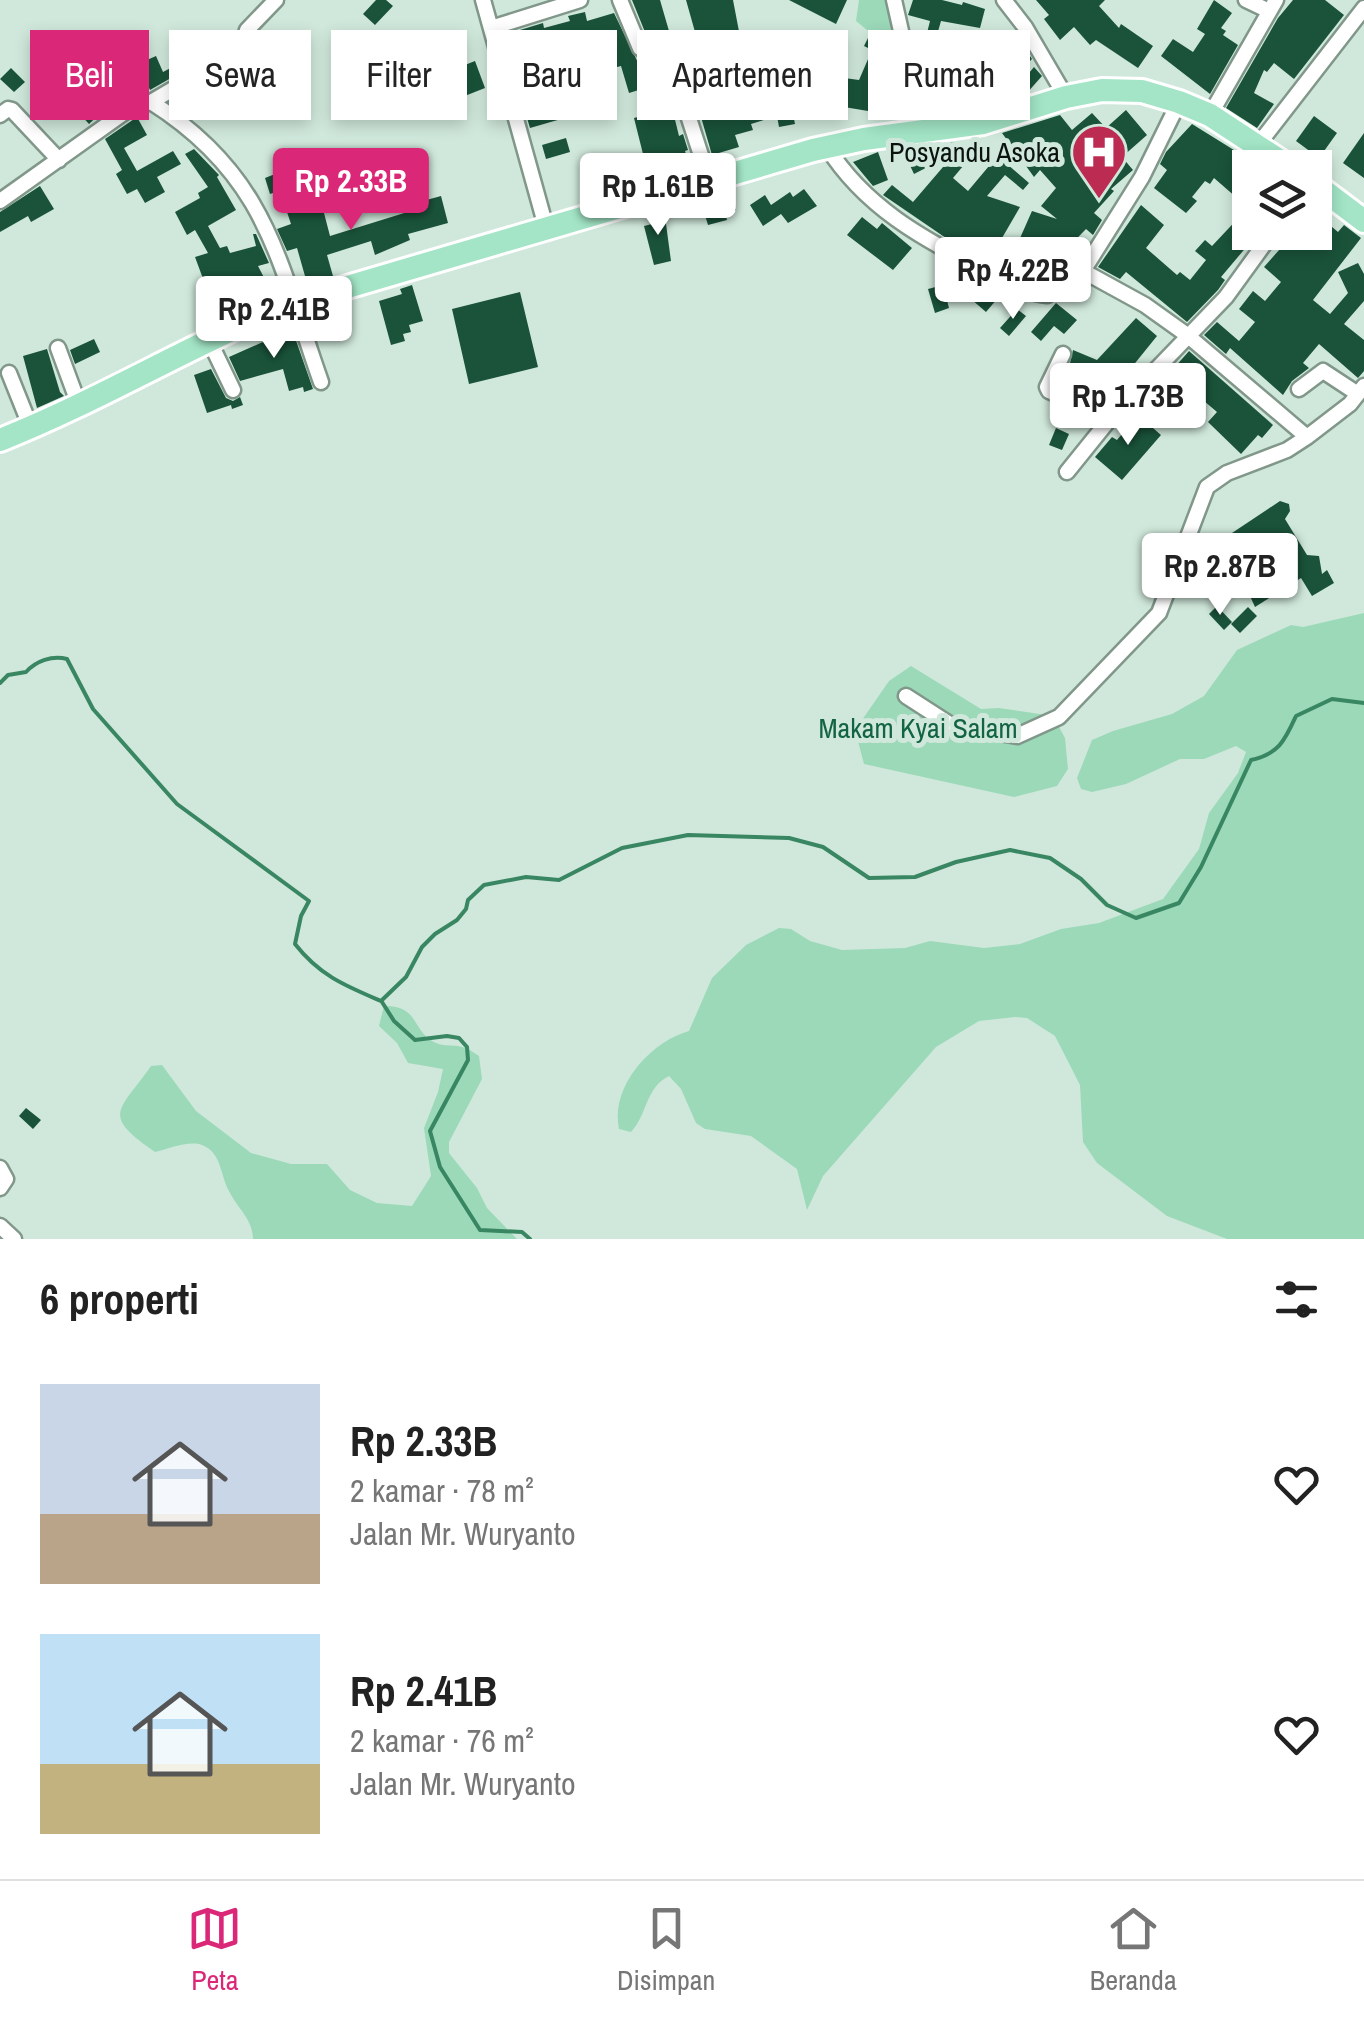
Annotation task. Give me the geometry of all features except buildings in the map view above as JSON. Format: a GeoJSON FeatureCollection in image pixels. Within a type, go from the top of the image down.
{"type":"FeatureCollection","features":[{"type":"Feature","properties":{"kind":"main road"},"geometry":{"type":"LineString","coordinates":[[0,440],[80,406],[245,322],[293,302],[828,147],[984,124],[1066,97],[1126,90],[1180,102],[1210,115],[1263,150]]}},
{"type":"Feature","properties":{"kind":"main road"},"geometry":{"type":"LineString","coordinates":[[1332,196],[1364,220]]}},
{"type":"Feature","properties":{"kind":"street"},"geometry":{"type":"LineString","coordinates":[[0,201],[132,107],[151,102],[236,52],[247,30],[276,0]]}},
{"type":"Feature","properties":{"kind":"street"},"geometry":{"type":"LineString","coordinates":[[482,0],[546,227]]}},
{"type":"Feature","properties":{"kind":"street"},"geometry":{"type":"LineString","coordinates":[[492,28],[580,0]]}},
{"type":"Feature","properties":{"kind":"street"},"geometry":{"type":"LineString","coordinates":[[620,0],[640,48],[674,72],[710,180]]}},
{"type":"Feature","properties":{"kind":"street"},"geometry":{"type":"LineString","coordinates":[[894,0],[910,70],[912,132]]}},
{"type":"Feature","properties":{"kind":"street"},"geometry":{"type":"LineString","coordinates":[[1004,0],[1026,28],[1066,97]]}},
{"type":"Feature","properties":{"kind":"street"},"geometry":{"type":"LineString","coordinates":[[1210,115],[1272,6],[1246,0]]}},
{"type":"Feature","properties":{"kind":"street"},"geometry":{"type":"LineString","coordinates":[[1257,146],[1364,8]]}},
{"type":"Feature","properties":{"kind":"street"},"geometry":{"type":"LineString","coordinates":[[151,102],[189,128],[229,166],[270,233],[321,382]]}},
{"type":"Feature","properties":{"kind":"street"},"geometry":{"type":"LineString","coordinates":[[828,147],[861,191],[897,221],[1018,287],[1048,295],[1082,271],[1142,177],[1180,102]]}},
{"type":"Feature","properties":{"kind":"street"},"geometry":{"type":"LineString","coordinates":[[0,115],[12,110],[59,160]]}},
{"type":"Feature","properties":{"kind":"street"},"geometry":{"type":"LineString","coordinates":[[1068,472],[1112,418],[1226,296],[1260,250]]}},
{"type":"Feature","properties":{"kind":"street"},"geometry":{"type":"LineString","coordinates":[[1082,271],[1145,305],[1187,335],[1307,437]]}},
{"type":"Feature","properties":{"kind":"street"},"geometry":{"type":"LineString","coordinates":[[232,292],[245,322]]}},
{"type":"Feature","properties":{"kind":"street"},"geometry":{"type":"LineString","coordinates":[[209,340],[233,390]]}},
{"type":"Feature","properties":{"kind":"street"},"geometry":{"type":"LineString","coordinates":[[58,348],[80,406]]}},
{"type":"Feature","properties":{"kind":"street"},"geometry":{"type":"LineString","coordinates":[[1063,354],[1048,390],[1112,418]]}},
{"type":"Feature","properties":{"kind":"street"},"geometry":{"type":"LineString","coordinates":[[906,696],[951,725],[1018,736],[1059,717],[1159,613],[1207,487],[1228,473],[1287,450],[1361,390],[1323,371],[1299,389]]}},
{"type":"Feature","properties":{"kind":"street"},"geometry":{"type":"LineString","coordinates":[[8,373],[30,428]]}},
{"type":"Feature","properties":{"kind":"street"},"geometry":{"type":"LineString","coordinates":[[0,1168],[6,1179],[0,1188]]}},
{"type":"Feature","properties":{"kind":"street"},"geometry":{"type":"LineString","coordinates":[[0,1226],[14,1239]]}},
{"type":"Feature","properties":{"kind":"green space"},"geometry":{"type":"Polygon","coordinates":[[[859,0],[885,0],[896,29],[868,30],[856,21],[859,0]]]}},
{"type":"Feature","properties":{"kind":"green space"},"geometry":{"type":"Polygon","coordinates":[[[1364,613],[1364,1239],[1227,1239],[1167,1216],[1097,1163],[1083,1142],[1080,1085],[1055,1036],[1027,1018],[979,1021],[936,1047],[823,1176],[807,1210],[797,1169],[751,1136],[705,1129],[696,1123],[681,1089],[669,1076],[655,1087],[631,1132],[619,1129],[621,1098],[636,1068],[660,1045],[689,1031],[712,978],[746,945],[779,928],[791,929],[810,941],[842,950],[905,948],[930,941],[984,948],[1020,944],[1061,929],[1099,923],[1163,899],[1199,849],[1209,813],[1238,773],[1246,752],[1236,746],[1204,759],[1180,759],[1126,784],[1092,792],[1081,789],[1077,778],[1092,740],[1172,714],[1204,696],[1237,650],[1291,625],[1303,627],[1364,613]]]}},
{"type":"Feature","properties":{"kind":"green space","name":"Makam Kyai Salam"},"geometry":{"type":"Polygon","coordinates":[[[911,666],[981,709],[1053,716],[1065,738],[1068,769],[1057,786],[1014,797],[864,764],[855,730],[889,681],[911,666]]]}},
{"type":"Feature","properties":{"kind":"green space"},"geometry":{"type":"Polygon","coordinates":[[[384,1006],[409,1014],[434,1042],[459,1046],[479,1056],[482,1079],[449,1142],[449,1153],[477,1188],[487,1208],[517,1239],[253,1239],[248,1220],[209,1149],[191,1144],[155,1152],[121,1120],[120,1112],[130,1094],[151,1066],[162,1065],[196,1111],[251,1153],[291,1164],[327,1164],[350,1190],[377,1203],[412,1206],[431,1176],[424,1128],[443,1069],[408,1063],[397,1043],[379,1026],[384,1006]]]}},
{"type":"Feature","properties":{"kind":"waterway"},"geometry":{"type":"LineString","coordinates":[[0,683],[8,675],[26,672],[45,660],[67,659],[93,709],[177,804],[309,901],[295,944],[304,955],[334,979],[381,1001],[406,977],[422,947],[457,920],[468,900],[484,885],[526,877],[559,880],[622,848],[688,835],[789,838],[823,847],[869,878],[915,877],[956,862],[1010,850],[1050,858],[1081,879],[1107,905],[1136,918],[1179,903],[1201,867],[1251,760],[1280,745],[1296,716],[1332,699],[1364,703]]}},
{"type":"Feature","properties":{"kind":"waterway"},"geometry":{"type":"LineString","coordinates":[[382,1002],[394,1021],[415,1040],[447,1036],[459,1038],[467,1047],[468,1060],[430,1131],[440,1167],[480,1230],[522,1232],[530,1239]]}},
{"type":"Feature","properties":{"kind":"place","name":"Posyandu Asoka"},"geometry":{"type":"Point","coordinates":[1099,201]}}]}
